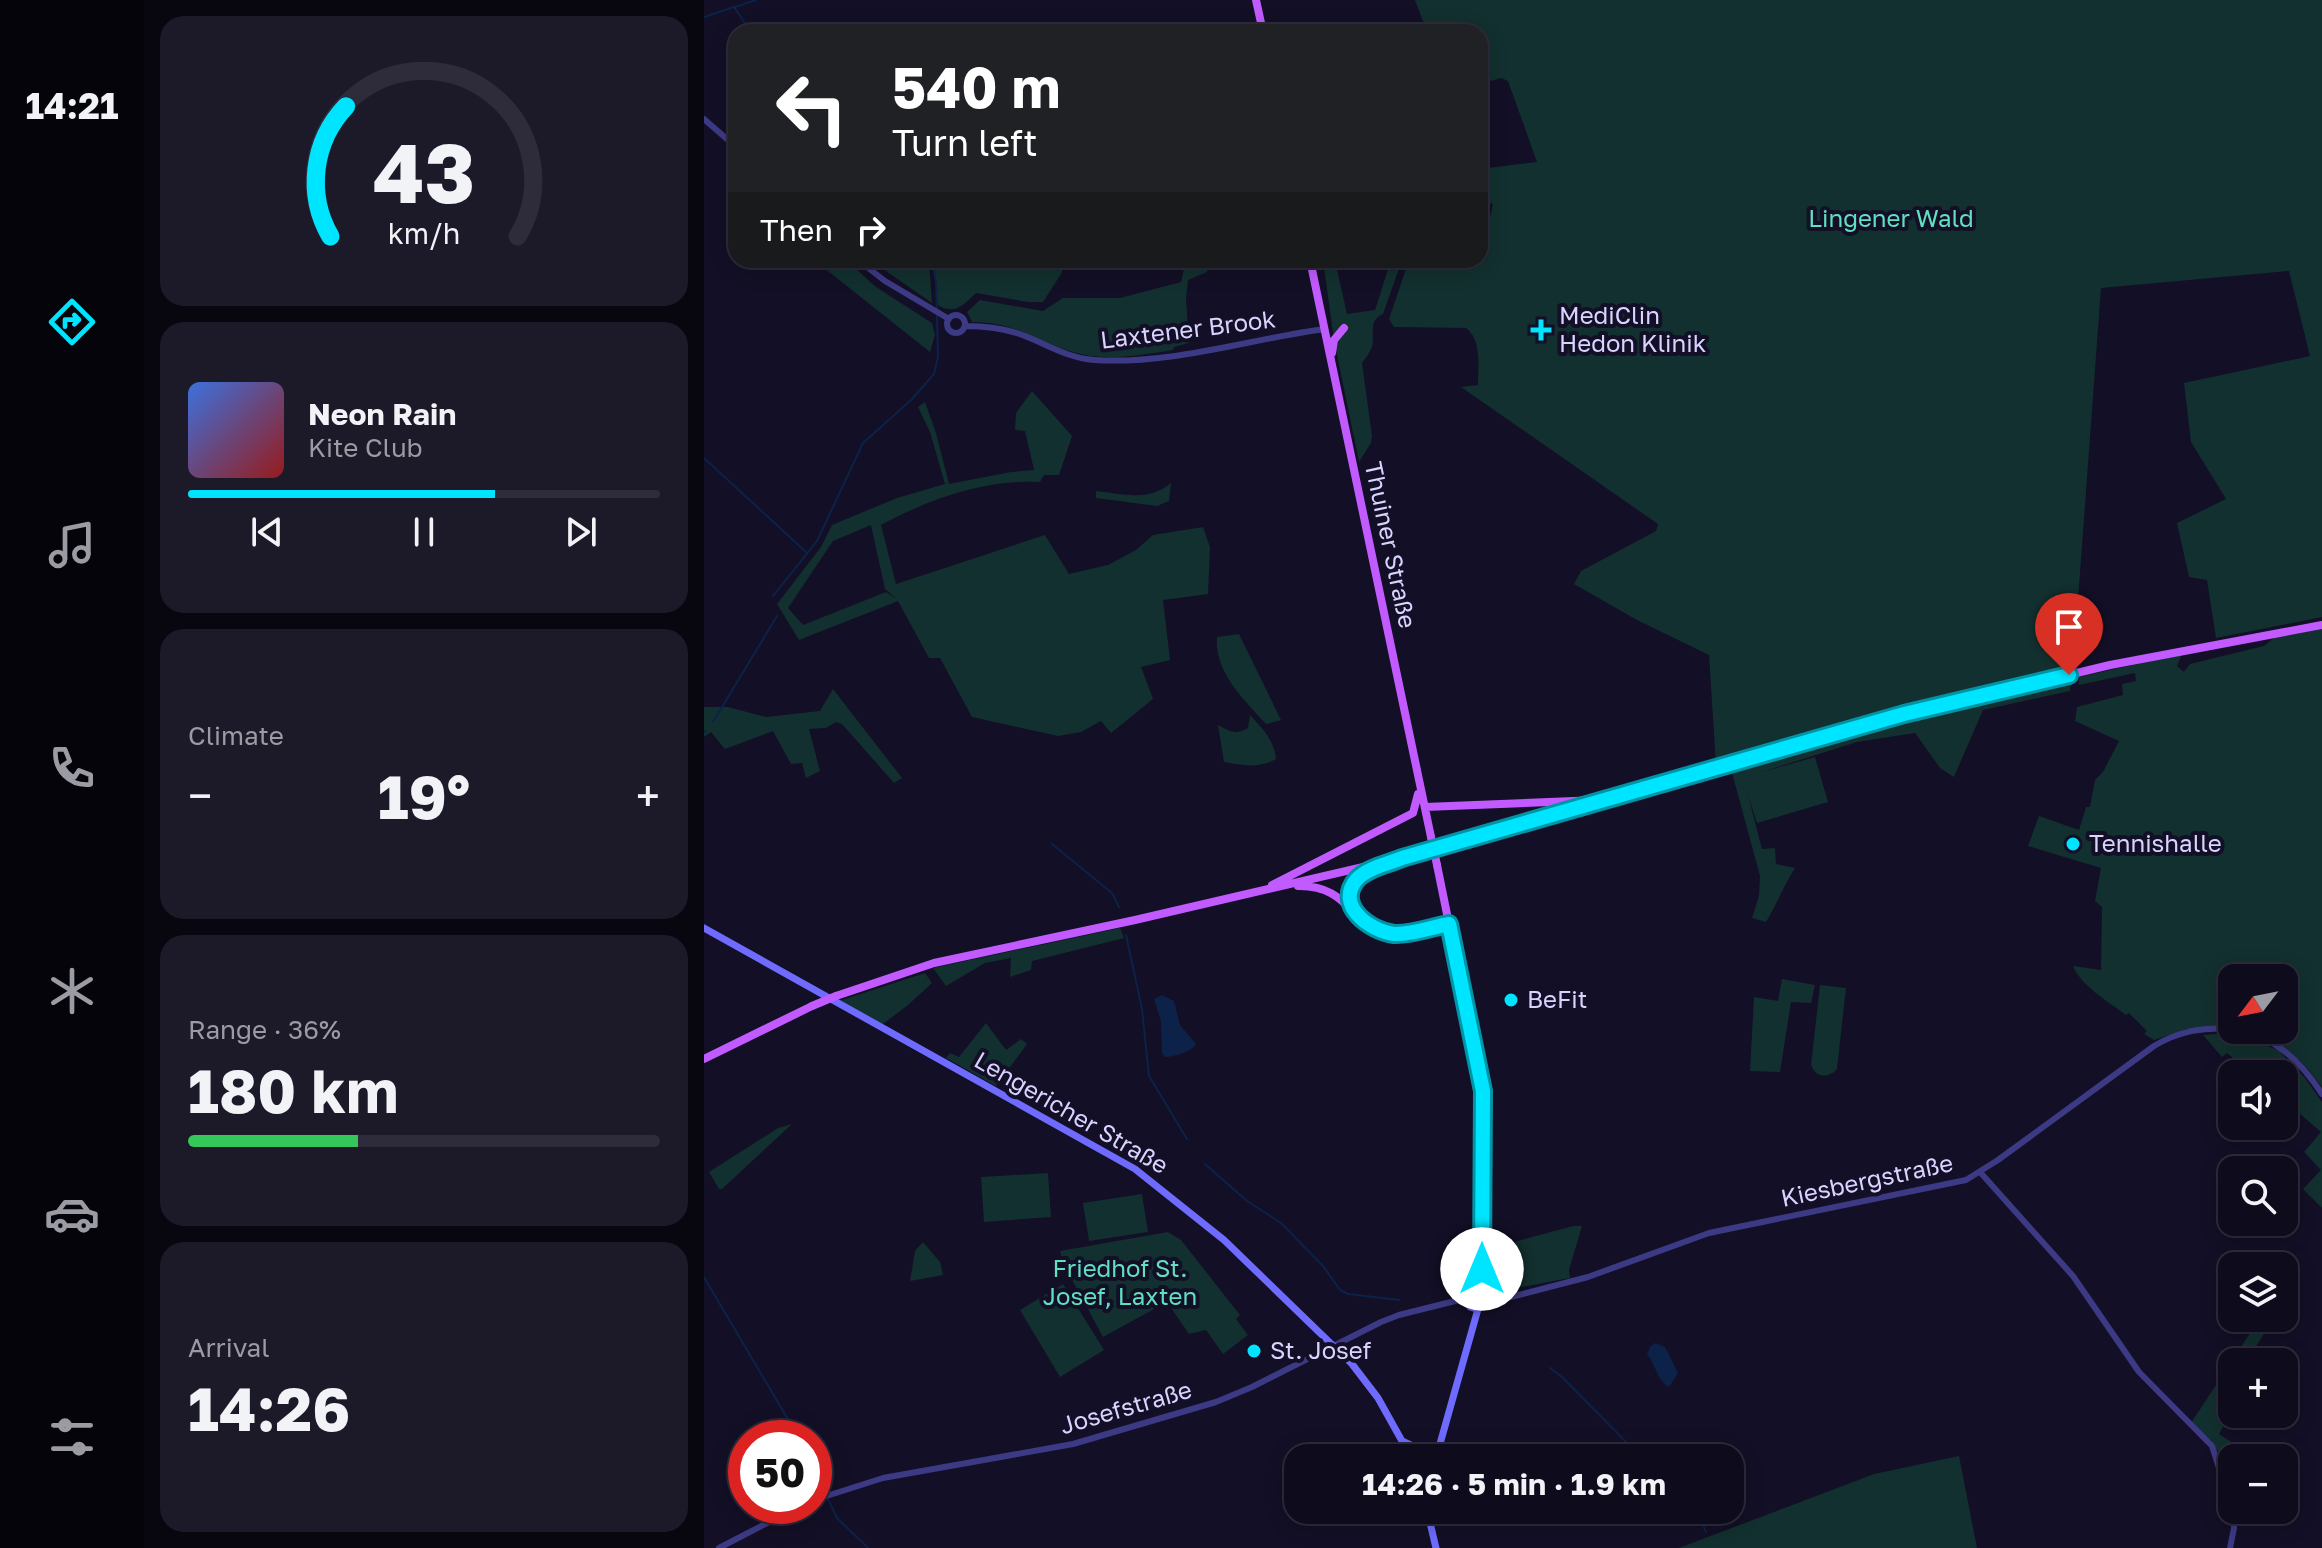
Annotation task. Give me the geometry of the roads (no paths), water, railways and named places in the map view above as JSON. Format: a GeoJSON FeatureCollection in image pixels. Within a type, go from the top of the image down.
{"type":"FeatureCollection","features":[{"type":"Feature","properties":{"kind":"main road"},"geometry":{"type":"LineString","coordinates":[[1256,0],[1261,24]]}},
{"type":"Feature","properties":{"kind":"main road","name":"Thuiner Straße"},"geometry":{"type":"LineString","coordinates":[[1312,268],[1449,924]]}},
{"type":"Feature","properties":{"kind":"main road"},"geometry":{"type":"LineString","coordinates":[[1331,358],[1334,340],[1344,328]]}},
{"type":"Feature","properties":{"kind":"main road"},"geometry":{"type":"LineString","coordinates":[[704,1059],[812,1006],[907,970],[1402,858],[1904,714],[2110,665],[2322,625]]}},
{"type":"Feature","properties":{"kind":"main road"},"geometry":{"type":"LineString","coordinates":[[1413,813],[1419,783]]}},
{"type":"Feature","properties":{"kind":"main road"},"geometry":{"type":"LineString","coordinates":[[1249,894],[1294,876],[1413,813],[1614,799]]}},
{"type":"Feature","properties":{"kind":"main road"},"geometry":{"type":"LineString","coordinates":[[1356,915],[1350,896],[1358,878],[1402,858]]}},
{"type":"Feature","properties":{"kind":"main road"},"geometry":{"type":"LineString","coordinates":[[1277,888],[1322,888],[1340,897],[1373,929],[1383,932],[1406,933],[1449,924],[1483,1091],[1482,1254],[1469,1335],[1440,1444]]}},
{"type":"Feature","properties":{"kind":"main road"},"geometry":{"type":"LineString","coordinates":[[1426,928],[1438,920],[1445,903]]}},
{"type":"Feature","properties":{"kind":"main road","name":"Lengericher Straße"},"geometry":{"type":"LineString","coordinates":[[704,928],[1126,1164],[1231,1246],[1333,1346],[1369,1384],[1398,1436],[1409,1444]]}},
{"type":"Feature","properties":{"kind":"main road"},"geometry":{"type":"LineString","coordinates":[[1430,1524],[1436,1548]]}},
{"type":"Feature","properties":{"kind":"street"},"geometry":{"type":"LineString","coordinates":[[704,119],[728,140]]}},
{"type":"Feature","properties":{"kind":"street"},"geometry":{"type":"LineString","coordinates":[[868,268],[949,319]]}},
{"type":"Feature","properties":{"kind":"street"},"geometry":{"type":"LineString","coordinates":[[954,315],[961,316],[965,326],[960,332],[952,331],[947,324],[954,315]]}},
{"type":"Feature","properties":{"kind":"street","name":"Laxtener Brook"},"geometry":{"type":"LineString","coordinates":[[965,326],[1005,329],[1078,357],[1110,360],[1175,355],[1325,329]]}},
{"type":"Feature","properties":{"kind":"street","name":"Kiesbergstraße"},"geometry":{"type":"LineString","coordinates":[[1476,1301],[1588,1277],[1709,1233],[1950,1184],[1980,1172],[2166,1039],[2198,1029],[2218,1030]]}},
{"type":"Feature","properties":{"kind":"street","name":"Kiesbergstraße"},"geometry":{"type":"LineString","coordinates":[[2275,1044],[2307,1071],[2322,1094]]}},
{"type":"Feature","properties":{"kind":"street"},"geometry":{"type":"LineString","coordinates":[[1980,1172],[2073,1276],[2139,1372],[2208,1441],[2218,1459]]}},
{"type":"Feature","properties":{"kind":"street","name":"Josefstraße"},"geometry":{"type":"LineString","coordinates":[[832,1493],[883,1478],[1031,1453],[1124,1429],[1233,1395],[1399,1315],[1476,1301]]}},
{"type":"Feature","properties":{"kind":"street"},"geometry":{"type":"LineString","coordinates":[[719,1548],[765,1524]]}},
{"type":"Feature","properties":{"kind":"street"},"geometry":{"type":"LineString","coordinates":[[2230,1548],[2234,1524]]}},
{"type":"Feature","properties":{"kind":"water"},"geometry":{"type":"Polygon","coordinates":[[[1162,995],[1174,1001],[1180,1025],[1196,1044],[1187,1052],[1168,1057],[1162,1053],[1161,1022],[1154,999],[1162,995]]]}},
{"type":"Feature","properties":{"kind":"water"},"geometry":{"type":"Polygon","coordinates":[[[1655,1343],[1665,1347],[1678,1373],[1669,1387],[1662,1381],[1647,1354],[1655,1343]]]}},
{"type":"Feature","properties":{"kind":"waterway"},"geometry":{"type":"LineString","coordinates":[[735,7],[756,0]]}},
{"type":"Feature","properties":{"kind":"waterway"},"geometry":{"type":"LineString","coordinates":[[704,17],[734,7],[746,24]]}},
{"type":"Feature","properties":{"kind":"waterway"},"geometry":{"type":"LineString","coordinates":[[773,596],[817,541],[863,443],[911,400],[934,374],[938,357],[933,268]]}},
{"type":"Feature","properties":{"kind":"waterway"},"geometry":{"type":"LineString","coordinates":[[704,458],[806,552]]}},
{"type":"Feature","properties":{"kind":"waterway"},"geometry":{"type":"LineString","coordinates":[[713,722],[777,616]]}},
{"type":"Feature","properties":{"kind":"waterway"},"geometry":{"type":"LineString","coordinates":[[1052,844],[1112,893],[1119,907]]}},
{"type":"Feature","properties":{"kind":"waterway"},"geometry":{"type":"LineString","coordinates":[[1126,935],[1142,1009],[1149,1076],[1187,1139]]}},
{"type":"Feature","properties":{"kind":"waterway"},"geometry":{"type":"LineString","coordinates":[[1205,1164],[1247,1201],[1281,1223],[1323,1266],[1340,1290],[1348,1294],[1399,1300]]}},
{"type":"Feature","properties":{"kind":"waterway"},"geometry":{"type":"LineString","coordinates":[[704,1277],[788,1420]]}},
{"type":"Feature","properties":{"kind":"waterway"},"geometry":{"type":"LineString","coordinates":[[1550,1368],[1628,1444]]}},
{"type":"Feature","properties":{"kind":"waterway"},"geometry":{"type":"LineString","coordinates":[[832,1507],[837,1518],[868,1548]]}},
{"type":"Feature","properties":{"kind":"waterway"},"geometry":{"type":"LineString","coordinates":[[1703,1524],[1706,1532]]}},
{"type":"Feature","properties":{"kind":"place","name":"MediClin Hedon Klinik"},"geometry":{"type":"Point","coordinates":[1541,330]}},
{"type":"Feature","properties":{"kind":"place","name":"Tennishalle"},"geometry":{"type":"Point","coordinates":[2073,844]}},
{"type":"Feature","properties":{"kind":"place","name":"BeFit"},"geometry":{"type":"Point","coordinates":[1511,1000]}},
{"type":"Feature","properties":{"kind":"place","name":"St. Josef"},"geometry":{"type":"Point","coordinates":[1254,1351]}},
{"type":"Feature","properties":{"kind":"park label","name":"Lingener Wald"},"geometry":{"type":"Point","coordinates":[1891,219]}},
{"type":"Feature","properties":{"kind":"park label","name":"Friedhof St. Josef, Laxten"},"geometry":{"type":"Point","coordinates":[1120,1283]}}]}
